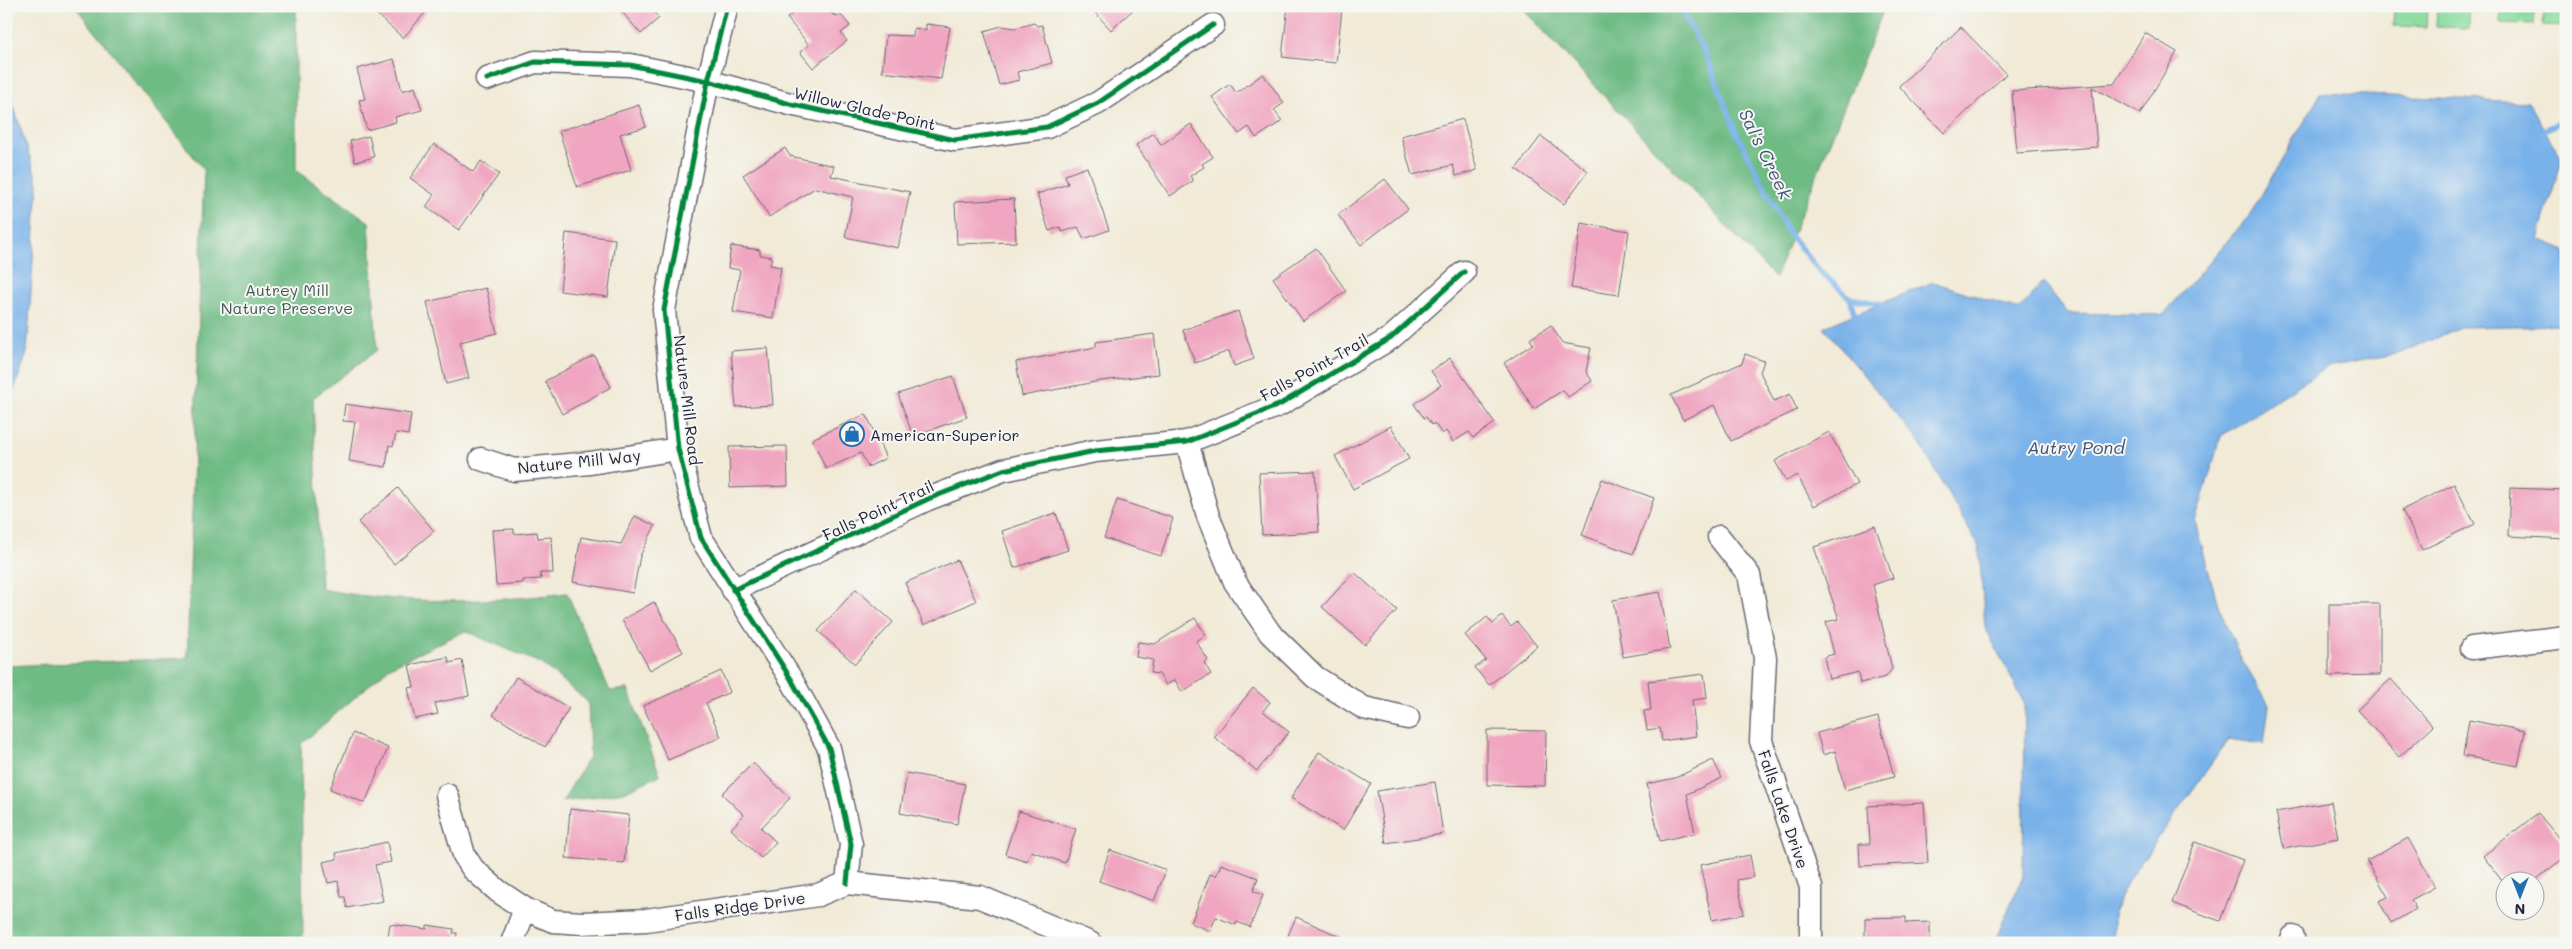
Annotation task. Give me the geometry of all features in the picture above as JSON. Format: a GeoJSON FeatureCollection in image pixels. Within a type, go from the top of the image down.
{"type":"FeatureCollection","features":[{"type":"Feature","properties":{"kind":"street","name":"Nature Mill Road"},"geometry":{"type":"LineString","coordinates":[[727,6],[708,81],[664,310],[678,448],[701,538],[791,679],[829,748],[851,844],[847,883]]}},
{"type":"Feature","properties":{"kind":"street","name":"Willow Glade Point"},"geometry":{"type":"LineString","coordinates":[[487,79],[535,62],[630,65],[708,81],[790,104],[955,140],[1047,127],[1098,103],[1214,24]]}},
{"type":"Feature","properties":{"kind":"street","name":"Falls Point Trail"},"geometry":{"type":"LineString","coordinates":[[733,590],[928,499],[1004,470],[1095,451],[1187,442],[1279,404],[1391,338],[1464,272]]}},
{"type":"Feature","properties":{"kind":"street"},"geometry":{"type":"LineString","coordinates":[[1187,442],[1208,516],[1235,582],[1270,633],[1315,677],[1364,708],[1408,718]]}},
{"type":"Feature","properties":{"kind":"street","name":"Nature Mill Way"},"geometry":{"type":"LineString","coordinates":[[481,459],[514,470],[590,463],[678,448]]}},
{"type":"Feature","properties":{"kind":"street","name":"Falls Lake Drive"},"geometry":{"type":"LineString","coordinates":[[1719,537],[1749,575],[1765,658],[1761,740],[1811,887],[1810,943]]}},
{"type":"Feature","properties":{"kind":"street"},"geometry":{"type":"LineString","coordinates":[[2472,648],[2566,637]]}},
{"type":"Feature","properties":{"kind":"street","name":"Falls Ridge Drive"},"geometry":{"type":"LineString","coordinates":[[447,795],[464,855],[468,862],[498,891],[525,909],[553,921],[582,923],[646,920],[818,895],[847,883],[980,897],[1090,943]]}},
{"type":"Feature","properties":{"kind":"street"},"geometry":{"type":"LineString","coordinates":[[512,943],[525,909]]}},
{"type":"Feature","properties":{"kind":"green space","name":"Autrey Mill Nature Preserve"},"geometry":{"type":"Polygon","coordinates":[[[75,6],[296,6],[296,170],[369,222],[377,350],[313,398],[321,589],[382,598],[444,601],[505,599],[567,593],[610,691],[628,689],[660,775],[624,792],[562,802],[590,755],[588,702],[542,664],[465,631],[390,667],[301,744],[303,943],[6,943],[6,666],[187,658],[204,170],[75,6]]]}},
{"type":"Feature","properties":{"kind":"green space"},"geometry":{"type":"Polygon","coordinates":[[[1520,6],[1885,6],[1775,278],[1520,6]]]}},
{"type":"Feature","properties":{"kind":"green space"},"geometry":{"type":"Polygon","coordinates":[[[2394,6],[2427,6],[2426,27],[2393,26],[2394,6]]]}},
{"type":"Feature","properties":{"kind":"green space"},"geometry":{"type":"Polygon","coordinates":[[[2437,6],[2469,6],[2469,28],[2436,27],[2437,6]]]}},
{"type":"Feature","properties":{"kind":"green space"},"geometry":{"type":"Polygon","coordinates":[[[2502,6],[2534,6],[2534,24],[2501,23],[2502,6]]]}},
{"type":"Feature","properties":{"kind":"green space"},"geometry":{"type":"Polygon","coordinates":[[[2544,6],[2566,6],[2566,27],[2543,26],[2544,6]]]}},
{"type":"Feature","properties":{"kind":"water"},"geometry":{"type":"Polygon","coordinates":[[[6,82],[38,183],[27,353],[6,412],[6,82]]]}},
{"type":"Feature","properties":{"kind":"water","name":"Autry Pond"},"geometry":{"type":"Polygon","coordinates":[[[2321,93],[2528,102],[2562,159],[2539,239],[2566,250],[2566,325],[2461,327],[2401,353],[2327,367],[2221,436],[2195,522],[2218,605],[2241,659],[2269,705],[2264,744],[2229,739],[2129,879],[2114,910],[2114,943],[1994,943],[2023,876],[2025,705],[1985,627],[1979,547],[1919,442],[1824,327],[1933,282],[2019,310],[2043,282],[2068,313],[2163,315],[2249,216],[2321,93]]]}},
{"type":"Feature","properties":{"kind":"building"},"geometry":{"type":"Polygon","coordinates":[[[368,6],[431,6],[403,38],[368,6]]]}},
{"type":"Feature","properties":{"kind":"building"},"geometry":{"type":"Polygon","coordinates":[[[617,6],[648,6],[659,18],[641,34],[617,6]]]}},
{"type":"Feature","properties":{"kind":"building"},"geometry":{"type":"Polygon","coordinates":[[[802,6],[826,6],[833,15],[842,16],[850,26],[841,33],[847,41],[813,68],[800,52],[809,45],[787,18],[802,6]]]}},
{"type":"Feature","properties":{"kind":"building"},"geometry":{"type":"Polygon","coordinates":[[[1089,6],[1137,6],[1111,30],[1089,6]]]}},
{"type":"Feature","properties":{"kind":"building"},"geometry":{"type":"Polygon","coordinates":[[[1288,6],[1342,9],[1336,63],[1282,57],[1288,6]]]}},
{"type":"Feature","properties":{"kind":"building"},"geometry":{"type":"Polygon","coordinates":[[[1034,23],[1037,26],[1042,25],[1052,63],[1017,72],[1019,80],[999,85],[984,31],[1002,26],[1015,28],[1034,23]]]}},
{"type":"Feature","properties":{"kind":"building"},"geometry":{"type":"Polygon","coordinates":[[[926,24],[950,27],[941,79],[882,72],[886,35],[913,36],[914,28],[926,30],[926,24]]]}},
{"type":"Feature","properties":{"kind":"building"},"geometry":{"type":"Polygon","coordinates":[[[1961,27],[2006,74],[1944,133],[1899,86],[1961,27]]]}},
{"type":"Feature","properties":{"kind":"building"},"geometry":{"type":"Polygon","coordinates":[[[2145,33],[2177,52],[2140,114],[2092,87],[2097,147],[2017,153],[2012,91],[2114,84],[2145,33]]]}},
{"type":"Feature","properties":{"kind":"building"},"geometry":{"type":"Polygon","coordinates":[[[394,59],[402,91],[415,87],[422,110],[395,117],[396,122],[367,130],[359,100],[365,99],[357,69],[394,59]]]}},
{"type":"Feature","properties":{"kind":"building"},"geometry":{"type":"Polygon","coordinates":[[[1263,74],[1284,103],[1274,110],[1282,121],[1256,138],[1249,127],[1239,134],[1212,97],[1230,84],[1236,93],[1263,74]]]}},
{"type":"Feature","properties":{"kind":"building"},"geometry":{"type":"Polygon","coordinates":[[[639,105],[646,127],[620,134],[631,170],[577,187],[559,131],[639,105]]]}},
{"type":"Feature","properties":{"kind":"building"},"geometry":{"type":"Polygon","coordinates":[[[1463,119],[1477,170],[1456,176],[1453,165],[1412,175],[1401,136],[1463,119]]]}},
{"type":"Feature","properties":{"kind":"building"},"geometry":{"type":"Polygon","coordinates":[[[1191,124],[1213,157],[1202,164],[1204,167],[1190,176],[1193,181],[1170,196],[1136,145],[1154,133],[1161,145],[1191,124]]]}},
{"type":"Feature","properties":{"kind":"building"},"geometry":{"type":"Polygon","coordinates":[[[369,136],[374,157],[355,162],[350,141],[369,136]]]}},
{"type":"Feature","properties":{"kind":"building"},"geometry":{"type":"Polygon","coordinates":[[[1541,136],[1588,171],[1564,204],[1516,169],[1541,136]]]}},
{"type":"Feature","properties":{"kind":"building"},"geometry":{"type":"Polygon","coordinates":[[[434,144],[473,172],[481,161],[499,174],[459,230],[426,207],[434,195],[410,178],[434,144]]]}},
{"type":"Feature","properties":{"kind":"building"},"geometry":{"type":"Polygon","coordinates":[[[785,148],[790,156],[834,166],[831,176],[910,192],[898,248],[845,237],[853,197],[815,188],[769,217],[743,175],[785,148]]]}},
{"type":"Feature","properties":{"kind":"building"},"geometry":{"type":"Polygon","coordinates":[[[1087,167],[1109,230],[1084,239],[1078,227],[1062,232],[1060,227],[1049,231],[1037,194],[1068,184],[1065,175],[1087,167]]]}},
{"type":"Feature","properties":{"kind":"building"},"geometry":{"type":"Polygon","coordinates":[[[1385,179],[1408,209],[1361,245],[1338,215],[1385,179]]]}},
{"type":"Feature","properties":{"kind":"building"},"geometry":{"type":"Polygon","coordinates":[[[1014,199],[1016,242],[957,244],[955,202],[1014,199]]]}},
{"type":"Feature","properties":{"kind":"building"},"geometry":{"type":"Polygon","coordinates":[[[1581,223],[1629,231],[1619,295],[1571,288],[1581,223]]]}},
{"type":"Feature","properties":{"kind":"building"},"geometry":{"type":"Polygon","coordinates":[[[566,233],[615,239],[608,297],[560,291],[566,233]]]}},
{"type":"Feature","properties":{"kind":"building"},"geometry":{"type":"Polygon","coordinates":[[[731,246],[760,250],[760,255],[772,257],[770,265],[781,267],[773,318],[733,312],[740,270],[728,268],[731,246]]]}},
{"type":"Feature","properties":{"kind":"building"},"geometry":{"type":"Polygon","coordinates":[[[1316,248],[1346,291],[1303,321],[1273,278],[1316,248]]]}},
{"type":"Feature","properties":{"kind":"building"},"geometry":{"type":"Polygon","coordinates":[[[486,288],[497,333],[460,342],[469,378],[446,384],[427,302],[486,288]]]}},
{"type":"Feature","properties":{"kind":"building"},"geometry":{"type":"Polygon","coordinates":[[[1238,311],[1254,359],[1234,366],[1229,351],[1195,363],[1183,330],[1238,311]]]}},
{"type":"Feature","properties":{"kind":"building"},"geometry":{"type":"Polygon","coordinates":[[[1551,325],[1562,343],[1591,348],[1586,371],[1592,381],[1568,397],[1563,390],[1534,409],[1504,363],[1533,344],[1530,339],[1551,325]]]}},
{"type":"Feature","properties":{"kind":"building"},"geometry":{"type":"Polygon","coordinates":[[[1154,334],[1159,374],[1101,381],[1022,396],[1016,362],[1096,347],[1096,342],[1154,334]]]}},
{"type":"Feature","properties":{"kind":"building"},"geometry":{"type":"Polygon","coordinates":[[[768,348],[773,405],[736,407],[731,351],[768,348]]]}},
{"type":"Feature","properties":{"kind":"building"},"geometry":{"type":"Polygon","coordinates":[[[1745,354],[1764,361],[1760,372],[1774,401],[1790,394],[1797,410],[1731,441],[1714,405],[1683,420],[1671,395],[1742,363],[1745,354]]]}},
{"type":"Feature","properties":{"kind":"building"},"geometry":{"type":"Polygon","coordinates":[[[594,355],[611,387],[562,414],[545,381],[594,355]]]}},
{"type":"Feature","properties":{"kind":"building"},"geometry":{"type":"Polygon","coordinates":[[[1450,358],[1495,423],[1473,438],[1469,432],[1453,442],[1446,431],[1442,434],[1434,423],[1432,425],[1426,417],[1424,418],[1414,404],[1441,385],[1431,371],[1450,358]]]}},
{"type":"Feature","properties":{"kind":"building"},"geometry":{"type":"Polygon","coordinates":[[[953,376],[967,417],[913,436],[898,394],[953,376]]]}},
{"type":"Feature","properties":{"kind":"building"},"geometry":{"type":"Polygon","coordinates":[[[345,404],[411,414],[408,435],[396,433],[393,446],[389,445],[386,467],[349,461],[355,422],[343,421],[345,404]]]}},
{"type":"Feature","properties":{"kind":"building"},"geometry":{"type":"Polygon","coordinates":[[[866,414],[886,458],[868,467],[861,453],[826,469],[812,439],[866,414]]]}},
{"type":"Feature","properties":{"kind":"building"},"geometry":{"type":"Polygon","coordinates":[[[1391,426],[1409,459],[1353,489],[1335,456],[1391,426]]]}},
{"type":"Feature","properties":{"kind":"building"},"geometry":{"type":"Polygon","coordinates":[[[1829,432],[1857,484],[1814,506],[1797,475],[1786,481],[1775,461],[1829,432]]]}},
{"type":"Feature","properties":{"kind":"building"},"geometry":{"type":"Polygon","coordinates":[[[787,446],[788,486],[730,488],[729,447],[787,446]]]}},
{"type":"Feature","properties":{"kind":"building"},"geometry":{"type":"Polygon","coordinates":[[[1315,471],[1319,532],[1262,535],[1259,473],[1315,471]]]}},
{"type":"Feature","properties":{"kind":"building"},"geometry":{"type":"Polygon","coordinates":[[[1602,479],[1654,498],[1633,554],[1582,535],[1602,479]]]}},
{"type":"Feature","properties":{"kind":"building"},"geometry":{"type":"Polygon","coordinates":[[[2454,484],[2475,524],[2422,550],[2402,510],[2454,484]]]}},
{"type":"Feature","properties":{"kind":"building"},"geometry":{"type":"Polygon","coordinates":[[[398,488],[434,531],[394,564],[358,522],[398,488]]]}},
{"type":"Feature","properties":{"kind":"building"},"geometry":{"type":"Polygon","coordinates":[[[2510,488],[2566,490],[2566,539],[2508,536],[2510,488]]]}},
{"type":"Feature","properties":{"kind":"building"},"geometry":{"type":"Polygon","coordinates":[[[1117,500],[1173,518],[1161,556],[1104,538],[1117,500]]]}},
{"type":"Feature","properties":{"kind":"building"},"geometry":{"type":"Polygon","coordinates":[[[1056,513],[1068,550],[1014,568],[1002,531],[1056,513]]]}},
{"type":"Feature","properties":{"kind":"building"},"geometry":{"type":"Polygon","coordinates":[[[635,516],[655,526],[640,556],[633,593],[573,582],[581,537],[621,544],[635,516]]]}},
{"type":"Feature","properties":{"kind":"building"},"geometry":{"type":"Polygon","coordinates":[[[1875,526],[1893,578],[1873,585],[1892,669],[1886,677],[1860,683],[1858,672],[1829,679],[1824,657],[1834,654],[1826,622],[1839,619],[1814,547],[1875,526]]]}},
{"type":"Feature","properties":{"kind":"building"},"geometry":{"type":"Polygon","coordinates":[[[514,529],[514,534],[537,532],[538,538],[551,537],[553,573],[540,573],[541,579],[523,580],[523,583],[496,585],[492,530],[514,529]]]}},
{"type":"Feature","properties":{"kind":"building"},"geometry":{"type":"Polygon","coordinates":[[[957,560],[976,601],[924,625],[905,583],[957,560]]]}},
{"type":"Feature","properties":{"kind":"building"},"geometry":{"type":"Polygon","coordinates":[[[1354,572],[1397,610],[1365,645],[1322,607],[1354,572]]]}},
{"type":"Feature","properties":{"kind":"building"},"geometry":{"type":"Polygon","coordinates":[[[856,589],[893,622],[855,664],[818,631],[856,589]]]}},
{"type":"Feature","properties":{"kind":"building"},"geometry":{"type":"Polygon","coordinates":[[[1660,592],[1670,649],[1623,657],[1613,600],[1660,592]]]}},
{"type":"Feature","properties":{"kind":"building"},"geometry":{"type":"Polygon","coordinates":[[[654,602],[683,652],[650,670],[622,620],[654,602]]]}},
{"type":"Feature","properties":{"kind":"building"},"geometry":{"type":"Polygon","coordinates":[[[2329,604],[2380,604],[2380,675],[2329,676],[2329,604]]]}},
{"type":"Feature","properties":{"kind":"building"},"geometry":{"type":"Polygon","coordinates":[[[1502,616],[1511,627],[1517,622],[1537,646],[1489,685],[1475,668],[1486,660],[1465,635],[1487,617],[1493,624],[1502,616]]]}},
{"type":"Feature","properties":{"kind":"building"},"geometry":{"type":"Polygon","coordinates":[[[1195,618],[1206,635],[1196,641],[1208,660],[1204,663],[1211,674],[1182,692],[1175,680],[1166,685],[1159,674],[1151,673],[1153,660],[1136,657],[1138,642],[1155,644],[1195,618]]]}},
{"type":"Feature","properties":{"kind":"building"},"geometry":{"type":"Polygon","coordinates":[[[448,657],[449,663],[462,660],[469,696],[435,703],[438,714],[415,719],[408,688],[414,687],[409,665],[448,657]]]}},
{"type":"Feature","properties":{"kind":"building"},"geometry":{"type":"Polygon","coordinates":[[[721,671],[730,692],[706,703],[721,737],[668,760],[643,706],[721,671]]]}},
{"type":"Feature","properties":{"kind":"building"},"geometry":{"type":"Polygon","coordinates":[[[1704,674],[1707,698],[1692,700],[1696,736],[1662,741],[1660,728],[1647,730],[1644,711],[1651,710],[1648,681],[1704,674]]]}},
{"type":"Feature","properties":{"kind":"building"},"geometry":{"type":"Polygon","coordinates":[[[516,677],[569,708],[545,747],[493,715],[516,677]]]}},
{"type":"Feature","properties":{"kind":"building"},"geometry":{"type":"Polygon","coordinates":[[[2391,679],[2433,726],[2399,757],[2357,710],[2391,679]]]}},
{"type":"Feature","properties":{"kind":"building"},"geometry":{"type":"Polygon","coordinates":[[[1253,688],[1270,702],[1263,711],[1289,732],[1257,771],[1214,737],[1253,688]]]}},
{"type":"Feature","properties":{"kind":"building"},"geometry":{"type":"Polygon","coordinates":[[[1878,717],[1894,777],[1845,790],[1835,751],[1823,755],[1817,733],[1878,717]]]}},
{"type":"Feature","properties":{"kind":"building"},"geometry":{"type":"Polygon","coordinates":[[[2469,720],[2525,731],[2518,766],[2463,756],[2469,720]]]}},
{"type":"Feature","properties":{"kind":"building"},"geometry":{"type":"Polygon","coordinates":[[[1487,730],[1546,731],[1545,786],[1487,785],[1487,730]]]}},
{"type":"Feature","properties":{"kind":"building"},"geometry":{"type":"Polygon","coordinates":[[[353,733],[388,748],[365,803],[330,789],[353,733]]]}},
{"type":"Feature","properties":{"kind":"building"},"geometry":{"type":"Polygon","coordinates":[[[1319,752],[1371,784],[1343,830],[1291,798],[1319,752]]]}},
{"type":"Feature","properties":{"kind":"building"},"geometry":{"type":"Polygon","coordinates":[[[1713,760],[1722,778],[1687,794],[1695,833],[1660,841],[1647,784],[1675,778],[1713,760]]]}},
{"type":"Feature","properties":{"kind":"building"},"geometry":{"type":"Polygon","coordinates":[[[753,763],[790,798],[761,828],[776,842],[761,858],[731,829],[744,815],[722,794],[753,763]]]}},
{"type":"Feature","properties":{"kind":"building"},"geometry":{"type":"Polygon","coordinates":[[[907,773],[965,784],[957,824],[900,813],[907,773]]]}},
{"type":"Feature","properties":{"kind":"building"},"geometry":{"type":"Polygon","coordinates":[[[1435,782],[1443,834],[1386,843],[1377,791],[1435,782]]]}},
{"type":"Feature","properties":{"kind":"building"},"geometry":{"type":"Polygon","coordinates":[[[2331,802],[2338,838],[2284,849],[2276,812],[2331,802]]]}},
{"type":"Feature","properties":{"kind":"building"},"geometry":{"type":"Polygon","coordinates":[[[1924,803],[1928,863],[1860,866],[1859,844],[1870,844],[1868,806],[1924,803]]]}},
{"type":"Feature","properties":{"kind":"building"},"geometry":{"type":"Polygon","coordinates":[[[570,809],[629,815],[624,863],[566,858],[570,809]]]}},
{"type":"Feature","properties":{"kind":"building"},"geometry":{"type":"Polygon","coordinates":[[[1019,811],[1076,829],[1065,863],[1031,851],[1027,861],[1005,854],[1019,811]]]}},
{"type":"Feature","properties":{"kind":"building"},"geometry":{"type":"Polygon","coordinates":[[[2538,813],[2566,847],[2566,856],[2544,873],[2495,872],[2483,856],[2538,813]]]}},
{"type":"Feature","properties":{"kind":"building"},"geometry":{"type":"Polygon","coordinates":[[[2408,838],[2435,887],[2411,900],[2416,909],[2391,923],[2379,901],[2388,897],[2367,861],[2408,838]]]}},
{"type":"Feature","properties":{"kind":"building"},"geometry":{"type":"Polygon","coordinates":[[[387,842],[391,862],[375,865],[383,901],[347,908],[345,897],[341,897],[338,881],[328,883],[323,862],[337,859],[336,853],[387,842]]]}},
{"type":"Feature","properties":{"kind":"building"},"geometry":{"type":"Polygon","coordinates":[[[2195,842],[2243,860],[2220,921],[2172,903],[2195,842]]]}},
{"type":"Feature","properties":{"kind":"building"},"geometry":{"type":"Polygon","coordinates":[[[1110,850],[1166,870],[1154,901],[1099,881],[1110,850]]]}},
{"type":"Feature","properties":{"kind":"building"},"geometry":{"type":"Polygon","coordinates":[[[1750,855],[1754,877],[1737,880],[1744,914],[1712,920],[1700,865],[1750,855]]]}},
{"type":"Feature","properties":{"kind":"building"},"geometry":{"type":"Polygon","coordinates":[[[1221,864],[1258,878],[1253,891],[1263,895],[1250,927],[1237,922],[1236,925],[1216,917],[1210,931],[1191,923],[1210,874],[1216,876],[1221,864]]]}},
{"type":"Feature","properties":{"kind":"building"},"geometry":{"type":"Polygon","coordinates":[[[1296,917],[1355,943],[1285,943],[1296,917]]]}},
{"type":"Feature","properties":{"kind":"building"},"geometry":{"type":"Polygon","coordinates":[[[1906,917],[1906,923],[1930,922],[1930,943],[1886,943],[1886,939],[1865,939],[1865,918],[1906,917]]]}},
{"type":"Feature","properties":{"kind":"building"},"geometry":{"type":"Polygon","coordinates":[[[390,924],[427,929],[427,925],[454,929],[453,933],[457,933],[456,943],[387,943],[390,924]]]}},
{"type":"Feature","properties":{"kind":"waterway","name":"Sal's Creek"},"geometry":{"type":"LineString","coordinates":[[1679,6],[1705,53],[1737,134],[1789,234],[1819,270],[1850,298]]}},
{"type":"Feature","properties":{"kind":"waterway"},"geometry":{"type":"LineString","coordinates":[[2539,133],[2566,119]]}},
{"type":"Feature","properties":{"kind":"waterway"},"geometry":{"type":"LineString","coordinates":[[1850,298],[1856,320]]}},
{"type":"Feature","properties":{"kind":"waterway"},"geometry":{"type":"LineString","coordinates":[[1850,298],[1887,305]]}},
{"type":"Feature","properties":{"kind":"cycle path"},"geometry":{"type":"LineString","coordinates":[[727,6],[708,81],[664,310],[678,449],[701,538],[791,679],[829,748],[851,844],[847,883]]}},
{"type":"Feature","properties":{"kind":"cycle path"},"geometry":{"type":"LineString","coordinates":[[487,79],[535,62],[630,65],[708,81],[790,104],[955,140],[1047,127],[1098,103],[1213,25]]}},
{"type":"Feature","properties":{"kind":"cycle path"},"geometry":{"type":"LineString","coordinates":[[733,590],[928,499],[1003,470],[1095,451],[1187,442],[1279,405],[1391,338],[1464,272]]}},
{"type":"Feature","properties":{"kind":"place","name":"American-Superior"},"geometry":{"type":"Point","coordinates":[852,434]}}]}
